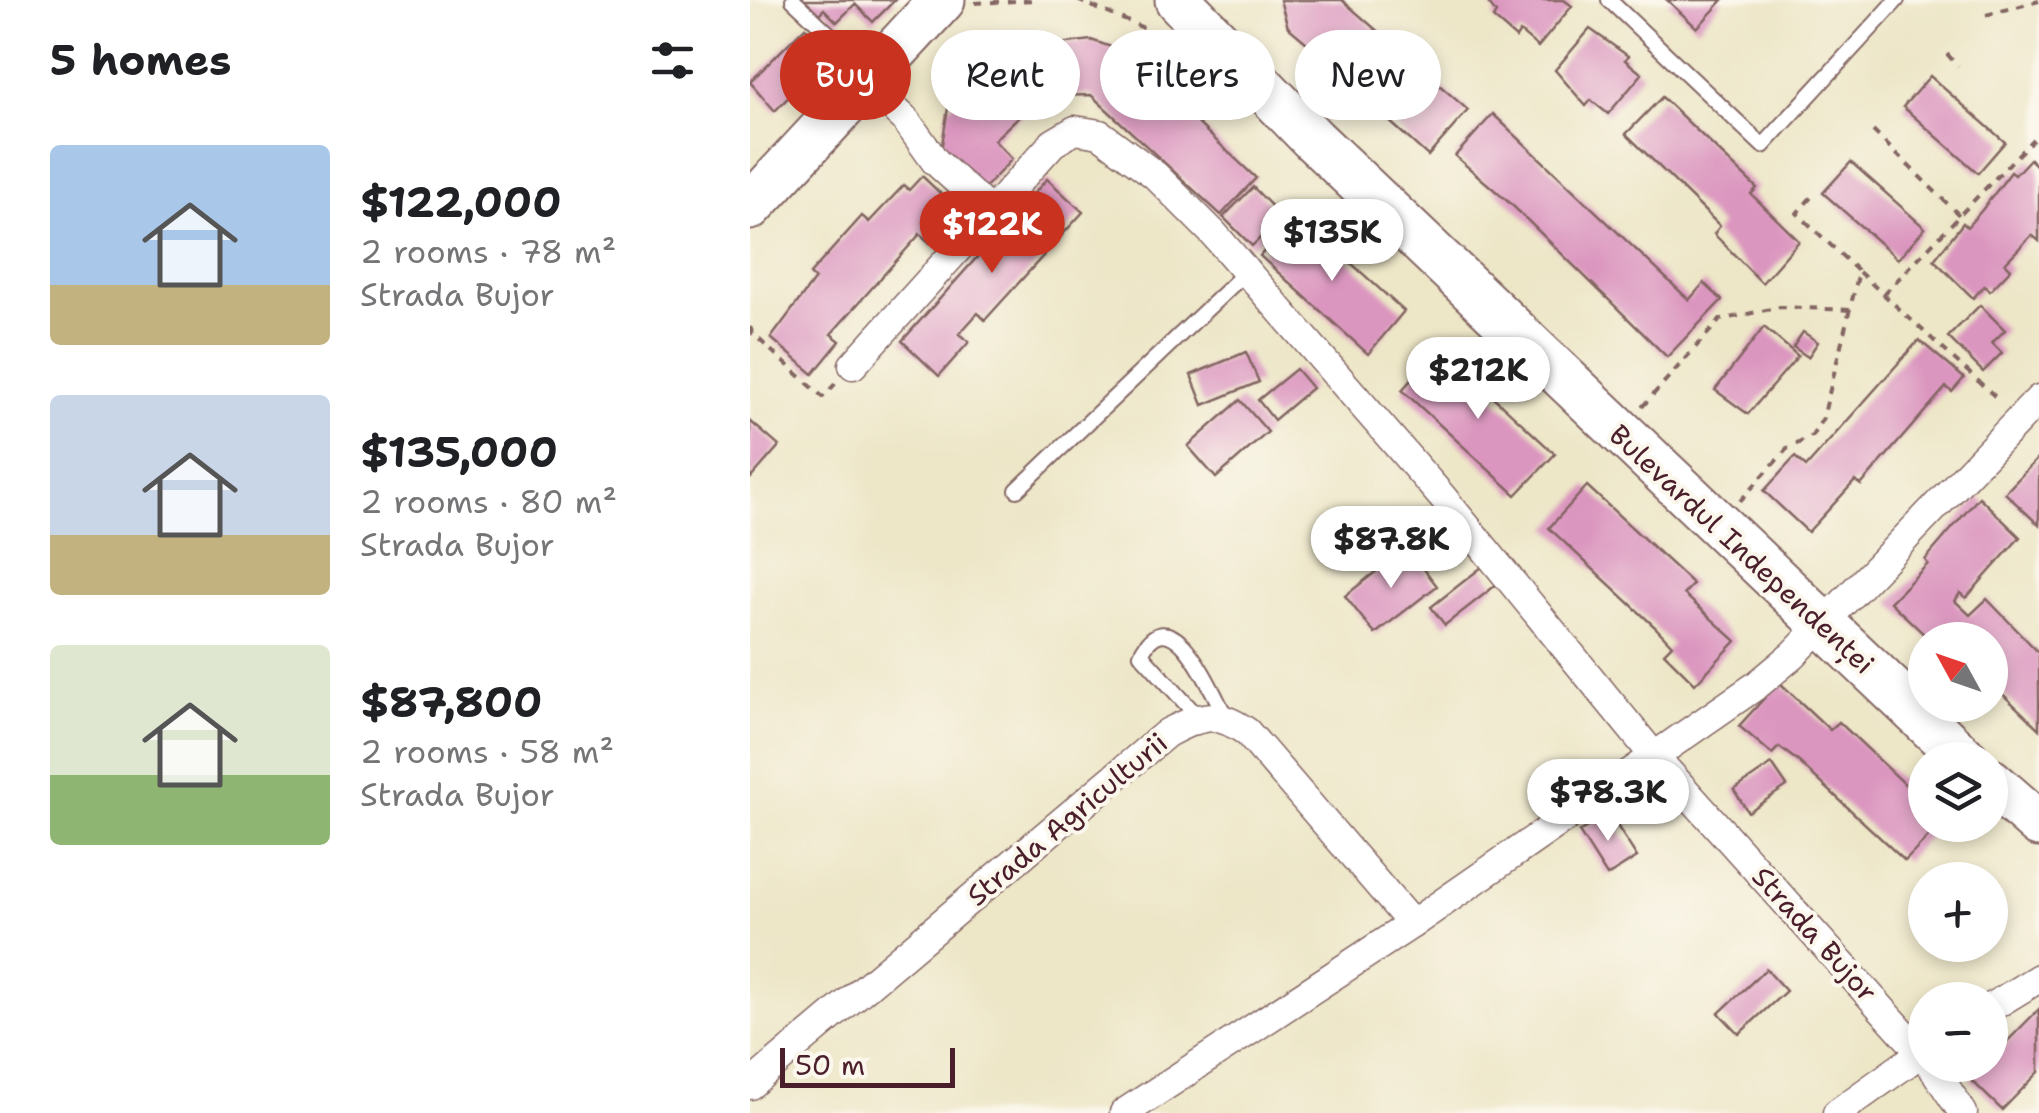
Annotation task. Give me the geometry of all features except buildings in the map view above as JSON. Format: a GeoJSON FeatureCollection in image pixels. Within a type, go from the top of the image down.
{"type":"FeatureCollection","features":[{"type":"Feature","properties":{"kind":"main road","name":"Bulevardul Independenței"},"geometry":{"type":"LineString","coordinates":[[1178,0],[1300,127],[1947,742]]}},
{"type":"Feature","properties":{"kind":"main road"},"geometry":{"type":"LineString","coordinates":[[911,35],[939,8]]}},
{"type":"Feature","properties":{"kind":"main road"},"geometry":{"type":"LineString","coordinates":[[750,207],[828,120]]}},
{"type":"Feature","properties":{"kind":"main road"},"geometry":{"type":"LineString","coordinates":[[2008,797],[2039,824]]}},
{"type":"Feature","properties":{"kind":"street"},"geometry":{"type":"LineString","coordinates":[[906,120],[934,161],[991,212]]}},
{"type":"Feature","properties":{"kind":"street","name":"Strada Bujor"},"geometry":{"type":"LineString","coordinates":[[853,365],[1052,144],[1075,130],[1100,134],[1155,175],[1248,270],[1444,499],[1654,756],[1908,1036]]}},
{"type":"Feature","properties":{"kind":"street"},"geometry":{"type":"LineString","coordinates":[[1124,1113],[1412,924],[1757,685],[1822,626],[2030,409]]}},
{"type":"Feature","properties":{"kind":"street"},"geometry":{"type":"LineString","coordinates":[[1212,717],[1247,732],[1412,924]]}},
{"type":"Feature","properties":{"kind":"street","name":"Strada Agriculturii"},"geometry":{"type":"LineString","coordinates":[[750,1085],[1167,733],[1212,717]]}},
{"type":"Feature","properties":{"kind":"street"},"geometry":{"type":"LineString","coordinates":[[2008,997],[2039,978]]}},
{"type":"Feature","properties":{"kind":"street"},"geometry":{"type":"LineString","coordinates":[[1836,1113],[1908,1067]]}},
{"type":"Feature","properties":{"kind":"street","name":"Strada Bujor"},"geometry":{"type":"LineString","coordinates":[[1943,1082],[1963,1113]]}},
{"type":"Feature","properties":{"kind":"lane"},"geometry":{"type":"LineString","coordinates":[[793,0],[822,30]]}},
{"type":"Feature","properties":{"kind":"lane"},"geometry":{"type":"LineString","coordinates":[[1608,0],[1763,146],[1897,0]]}},
{"type":"Feature","properties":{"kind":"lane"},"geometry":{"type":"LineString","coordinates":[[1017,490],[1248,270]]}},
{"type":"Feature","properties":{"kind":"lane"},"geometry":{"type":"LineString","coordinates":[[1158,636],[1175,637],[1190,650],[1212,717],[1150,668],[1142,654],[1148,642],[1158,636]]}},
{"type":"Feature","properties":{"kind":"path"},"geometry":{"type":"LineString","coordinates":[[939,8],[1035,0]]}},
{"type":"Feature","properties":{"kind":"path"},"geometry":{"type":"LineString","coordinates":[[1986,15],[2039,2]]}},
{"type":"Feature","properties":{"kind":"path"},"geometry":{"type":"LineString","coordinates":[[1946,54],[1958,66]]}},
{"type":"Feature","properties":{"kind":"path"},"geometry":{"type":"LineString","coordinates":[[1873,131],[1959,215]]}},
{"type":"Feature","properties":{"kind":"path"},"geometry":{"type":"LineString","coordinates":[[1884,294],[2032,140]]}},
{"type":"Feature","properties":{"kind":"path"},"geometry":{"type":"LineString","coordinates":[[1815,193],[1797,213],[1884,294],[2030,409]]}},
{"type":"Feature","properties":{"kind":"path"},"geometry":{"type":"LineString","coordinates":[[1717,526],[1787,449],[1812,436],[1818,427],[1860,272]]}},
{"type":"Feature","properties":{"kind":"path"},"geometry":{"type":"LineString","coordinates":[[1619,433],[1720,320],[1780,308],[1851,310]]}},
{"type":"Feature","properties":{"kind":"path"},"geometry":{"type":"LineString","coordinates":[[750,326],[753,334],[823,396],[853,365]]}}]}
